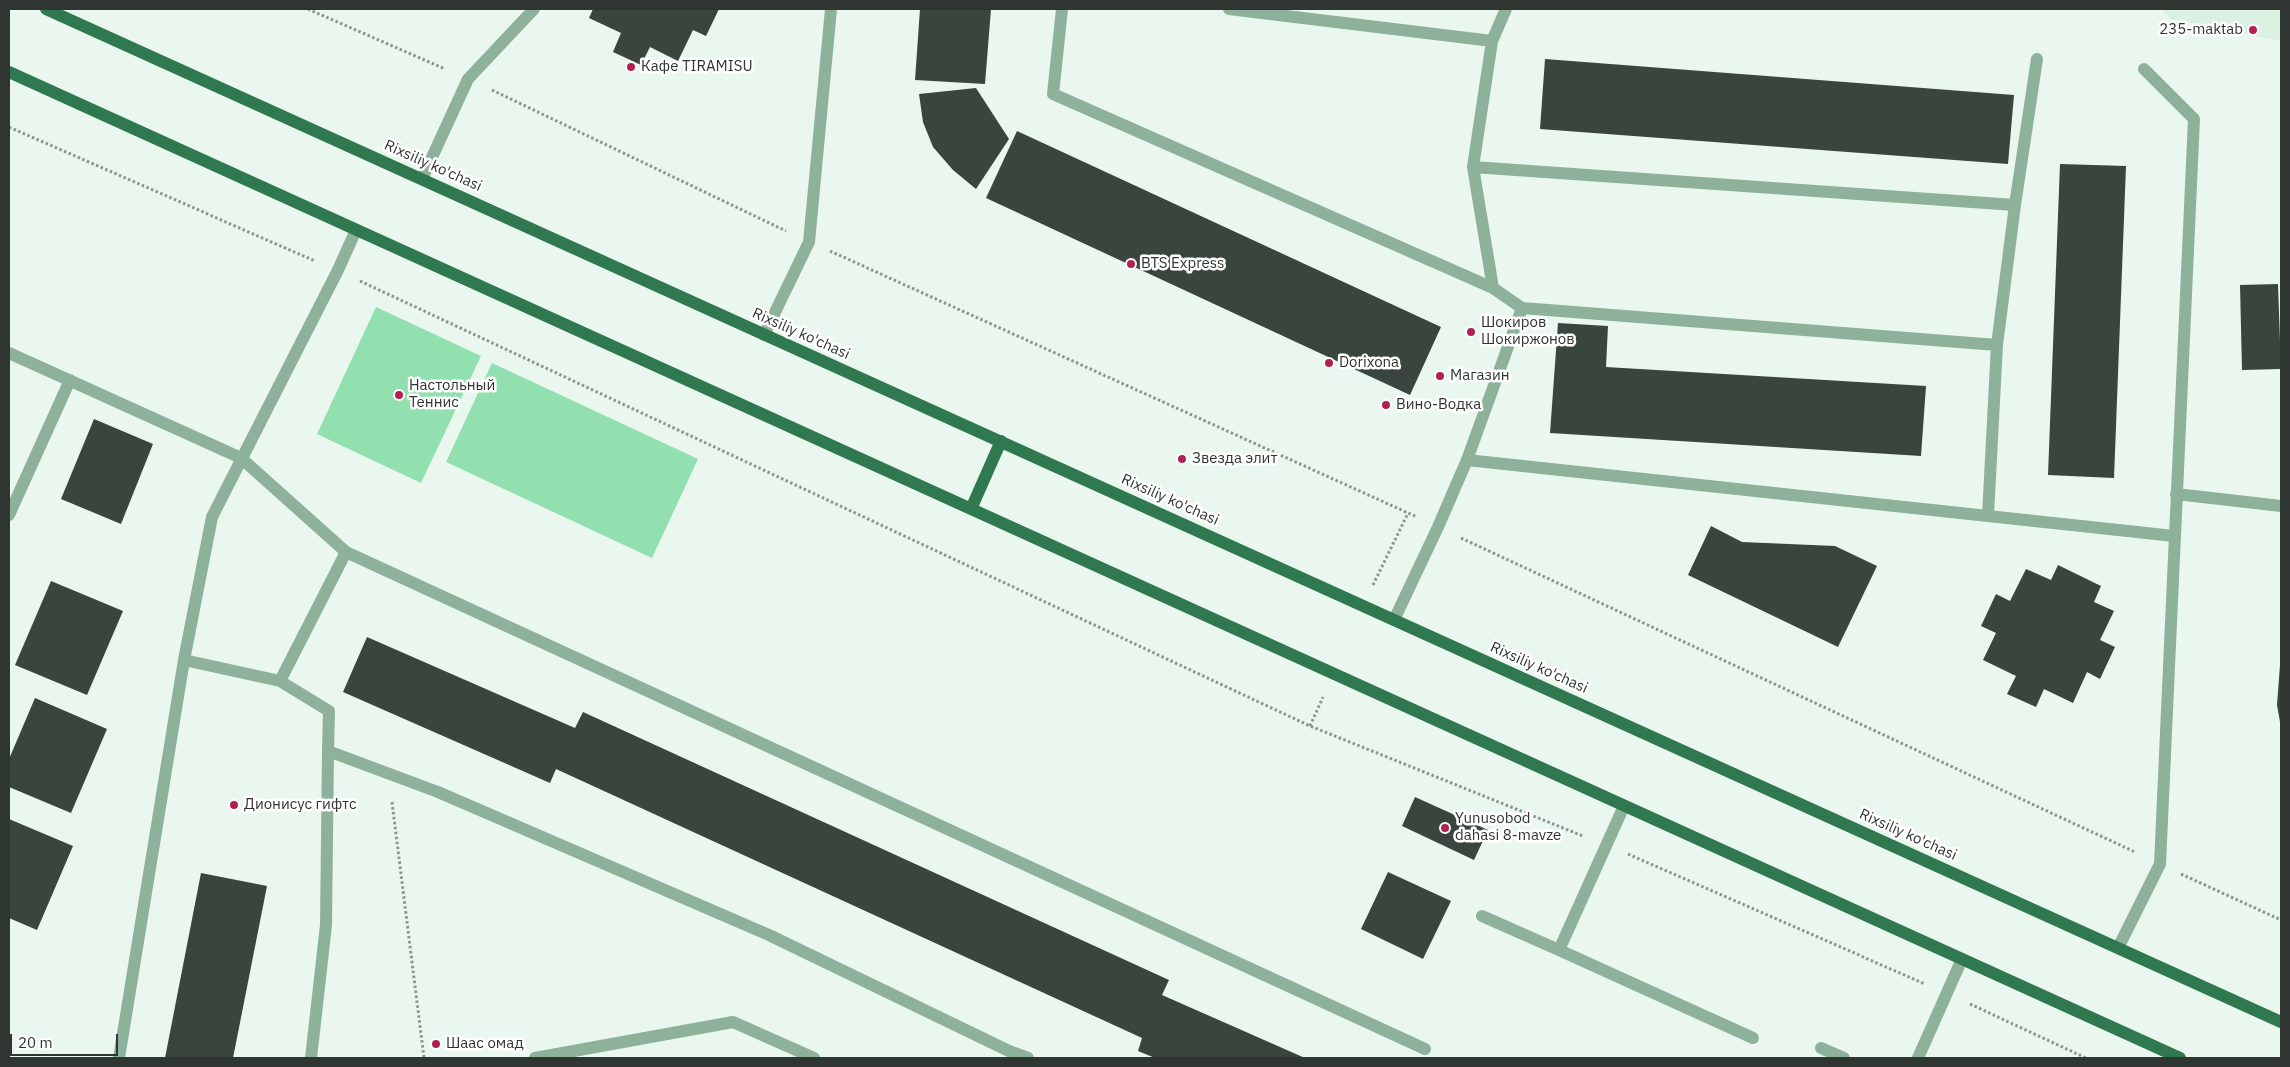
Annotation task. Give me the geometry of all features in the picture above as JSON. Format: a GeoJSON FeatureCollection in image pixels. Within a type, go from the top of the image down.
{"type":"FeatureCollection","features":[{"type":"Feature","properties":{"kind":"main road","name":"Rixsiliy ko'chasi"},"geometry":{"type":"LineString","coordinates":[[46,9],[2281,1022]]}},
{"type":"Feature","properties":{"kind":"main road"},"geometry":{"type":"LineString","coordinates":[[9,72],[2180,1058]]}},
{"type":"Feature","properties":{"kind":"main road"},"geometry":{"type":"LineString","coordinates":[[971,509],[1000,441]]}},
{"type":"Feature","properties":{"kind":"street"},"geometry":{"type":"LineString","coordinates":[[422,179],[468,79],[534,9]]}},
{"type":"Feature","properties":{"kind":"street"},"geometry":{"type":"LineString","coordinates":[[764,334],[809,242],[831,9]]}},
{"type":"Feature","properties":{"kind":"street"},"geometry":{"type":"LineString","coordinates":[[1062,9],[1052,94],[1493,288],[1522,308],[1997,345]]}},
{"type":"Feature","properties":{"kind":"street"},"geometry":{"type":"LineString","coordinates":[[1229,9],[1492,40]]}},
{"type":"Feature","properties":{"kind":"street"},"geometry":{"type":"LineString","coordinates":[[1493,288],[1474,167],[1492,40],[1506,9]]}},
{"type":"Feature","properties":{"kind":"street"},"geometry":{"type":"LineString","coordinates":[[1988,515],[1997,345],[2037,59]]}},
{"type":"Feature","properties":{"kind":"street"},"geometry":{"type":"LineString","coordinates":[[2118,948],[2160,864],[2194,119],[2144,69]]}},
{"type":"Feature","properties":{"kind":"street"},"geometry":{"type":"LineString","coordinates":[[1474,167],[2016,205]]}},
{"type":"Feature","properties":{"kind":"street"},"geometry":{"type":"LineString","coordinates":[[119,1058],[184,660],[212,517],[338,270],[356,230]]}},
{"type":"Feature","properties":{"kind":"street"},"geometry":{"type":"LineString","coordinates":[[1394,620],[1467,460],[1522,308]]}},
{"type":"Feature","properties":{"kind":"street"},"geometry":{"type":"LineString","coordinates":[[9,353],[241,458],[346,552],[1425,1049]]}},
{"type":"Feature","properties":{"kind":"street"},"geometry":{"type":"LineString","coordinates":[[9,515],[70,380]]}},
{"type":"Feature","properties":{"kind":"street"},"geometry":{"type":"LineString","coordinates":[[1467,460],[2174,536]]}},
{"type":"Feature","properties":{"kind":"street"},"geometry":{"type":"LineString","coordinates":[[2176,494],[2281,506]]}},
{"type":"Feature","properties":{"kind":"street"},"geometry":{"type":"LineString","coordinates":[[280,681],[346,552]]}},
{"type":"Feature","properties":{"kind":"street"},"geometry":{"type":"LineString","coordinates":[[184,660],[280,681],[329,711],[326,925],[311,1058]]}},
{"type":"Feature","properties":{"kind":"street"},"geometry":{"type":"LineString","coordinates":[[328,751],[438,792],[769,935],[1009,1051],[1028,1058]]}},
{"type":"Feature","properties":{"kind":"street"},"geometry":{"type":"LineString","coordinates":[[1559,950],[1608,846],[1624,806]]}},
{"type":"Feature","properties":{"kind":"street"},"geometry":{"type":"LineString","coordinates":[[1482,916],[1754,1038]]}},
{"type":"Feature","properties":{"kind":"street"},"geometry":{"type":"LineString","coordinates":[[1918,1058],[1962,959]]}},
{"type":"Feature","properties":{"kind":"street"},"geometry":{"type":"LineString","coordinates":[[535,1058],[733,1022],[814,1058]]}},
{"type":"Feature","properties":{"kind":"street"},"geometry":{"type":"LineString","coordinates":[[1821,1048],[1844,1058]]}},
{"type":"Feature","properties":{"kind":"path"},"geometry":{"type":"LineString","coordinates":[[308,9],[468,79],[809,242],[1408,513],[2281,920]]}},
{"type":"Feature","properties":{"kind":"path"},"geometry":{"type":"LineString","coordinates":[[9,128],[338,270],[1310,726],[1608,846],[1947,994],[2086,1058]]}},
{"type":"Feature","properties":{"kind":"path"},"geometry":{"type":"LineString","coordinates":[[1363,606],[1408,513]]}},
{"type":"Feature","properties":{"kind":"path"},"geometry":{"type":"LineString","coordinates":[[1310,726],[1333,673]]}},
{"type":"Feature","properties":{"kind":"path"},"geometry":{"type":"LineString","coordinates":[[389,774],[424,1058]]}},
{"type":"Feature","properties":{"kind":"shaded area","name":"235-maktab"},"geometry":{"type":"Polygon","coordinates":[[[2162,9],[2281,9],[2281,41],[2170,19],[2162,9]]]}},
{"type":"Feature","properties":{"kind":"green space","name":"Настольный Теннис"},"geometry":{"type":"Polygon","coordinates":[[[376,307],[481,356],[421,483],[317,434],[376,307]]]}},
{"type":"Feature","properties":{"kind":"green space"},"geometry":{"type":"Polygon","coordinates":[[[492,363],[698,459],[652,558],[446,462],[492,363]]]}},
{"type":"Feature","properties":{"kind":"building"},"geometry":{"type":"Polygon","coordinates":[[[593,9],[719,9],[706,36],[693,30],[678,61],[650,47],[641,65],[613,52],[621,33],[589,18],[593,9]]]}},
{"type":"Feature","properties":{"kind":"building"},"geometry":{"type":"Polygon","coordinates":[[[920,9],[991,9],[985,84],[915,80],[920,9]]]}},
{"type":"Feature","properties":{"kind":"building"},"geometry":{"type":"Polygon","coordinates":[[[1545,59],[2014,95],[2008,164],[1540,129],[1545,59]]]}},
{"type":"Feature","properties":{"kind":"building"},"geometry":{"type":"Polygon","coordinates":[[[976,88],[1009,139],[976,189],[953,170],[933,147],[923,122],[919,94],[976,88]]]}},
{"type":"Feature","properties":{"kind":"building"},"geometry":{"type":"Polygon","coordinates":[[[1017,131],[1441,327],[1410,395],[986,198],[1017,131]]]}},
{"type":"Feature","properties":{"kind":"building"},"geometry":{"type":"Polygon","coordinates":[[[2060,164],[2126,166],[2114,478],[2048,475],[2060,164]]]}},
{"type":"Feature","properties":{"kind":"building"},"geometry":{"type":"Polygon","coordinates":[[[2278,284],[2281,369],[2242,370],[2240,285],[2278,284]]]}},
{"type":"Feature","properties":{"kind":"building"},"geometry":{"type":"Polygon","coordinates":[[[1558,323],[1608,326],[1606,367],[1926,386],[1921,456],[1550,433],[1558,323]]]}},
{"type":"Feature","properties":{"kind":"building"},"geometry":{"type":"Polygon","coordinates":[[[94,419],[153,444],[121,524],[61,499],[94,419]]]}},
{"type":"Feature","properties":{"kind":"building"},"geometry":{"type":"Polygon","coordinates":[[[1711,526],[1742,542],[1835,546],[1877,566],[1838,647],[1688,575],[1711,526]]]}},
{"type":"Feature","properties":{"kind":"building"},"geometry":{"type":"Polygon","coordinates":[[[2058,565],[2101,586],[2094,602],[2114,611],[2100,640],[2115,647],[2100,679],[2087,672],[2073,703],[2044,689],[2036,707],[2007,694],[2016,676],[1983,660],[1996,633],[1981,626],[1996,594],[2010,601],[2026,569],[2051,580],[2058,565]]]}},
{"type":"Feature","properties":{"kind":"building"},"geometry":{"type":"Polygon","coordinates":[[[51,581],[123,611],[87,695],[15,665],[51,581]]]}},
{"type":"Feature","properties":{"kind":"building"},"geometry":{"type":"Polygon","coordinates":[[[367,637],[575,728],[583,712],[1169,980],[1162,995],[1305,1058],[1155,1058],[1138,1051],[1142,1038],[556,769],[550,783],[343,692],[367,637]]]}},
{"type":"Feature","properties":{"kind":"building"},"geometry":{"type":"Polygon","coordinates":[[[2281,665],[2280,722],[2277,705],[2281,665]]]}},
{"type":"Feature","properties":{"kind":"building"},"geometry":{"type":"Polygon","coordinates":[[[35,698],[107,729],[71,813],[9,787],[9,759],[35,698]]]}},
{"type":"Feature","properties":{"kind":"building","name":"Yunusobod dahasi 8-mavze"},"geometry":{"type":"Polygon","coordinates":[[[1415,797],[1488,830],[1474,860],[1402,826],[1415,797]]]}},
{"type":"Feature","properties":{"kind":"building"},"geometry":{"type":"Polygon","coordinates":[[[9,819],[73,846],[37,930],[9,918],[9,819]]]}},
{"type":"Feature","properties":{"kind":"building"},"geometry":{"type":"Polygon","coordinates":[[[1388,872],[1451,901],[1423,959],[1361,929],[1388,872]]]}},
{"type":"Feature","properties":{"kind":"building"},"geometry":{"type":"Polygon","coordinates":[[[201,873],[267,886],[233,1058],[165,1058],[201,873]]]}},
{"type":"Feature","properties":{"kind":"place","name":"235-maktab"},"geometry":{"type":"Point","coordinates":[2253,30]}},
{"type":"Feature","properties":{"kind":"place","name":"Кафе TIRAMISU"},"geometry":{"type":"Point","coordinates":[631,67]}},
{"type":"Feature","properties":{"kind":"place","name":"BTS Express"},"geometry":{"type":"Point","coordinates":[1131,264]}},
{"type":"Feature","properties":{"kind":"place","name":"Шокиров Шокиржонов"},"geometry":{"type":"Point","coordinates":[1471,332]}},
{"type":"Feature","properties":{"kind":"place","name":"Dorixona"},"geometry":{"type":"Point","coordinates":[1329,363]}},
{"type":"Feature","properties":{"kind":"place","name":"Магазин"},"geometry":{"type":"Point","coordinates":[1440,376]}},
{"type":"Feature","properties":{"kind":"place","name":"Настольный Теннис"},"geometry":{"type":"Point","coordinates":[399,395]}},
{"type":"Feature","properties":{"kind":"place","name":"Вино-Водка"},"geometry":{"type":"Point","coordinates":[1386,405]}},
{"type":"Feature","properties":{"kind":"place","name":"Звезда элит"},"geometry":{"type":"Point","coordinates":[1182,459]}},
{"type":"Feature","properties":{"kind":"place","name":"Дионисус гифтс"},"geometry":{"type":"Point","coordinates":[234,805]}},
{"type":"Feature","properties":{"kind":"place","name":"Yunusobod dahasi 8-mavze"},"geometry":{"type":"Point","coordinates":[1445,828]}},
{"type":"Feature","properties":{"kind":"place","name":"Шаас омад"},"geometry":{"type":"Point","coordinates":[436,1044]}}]}
